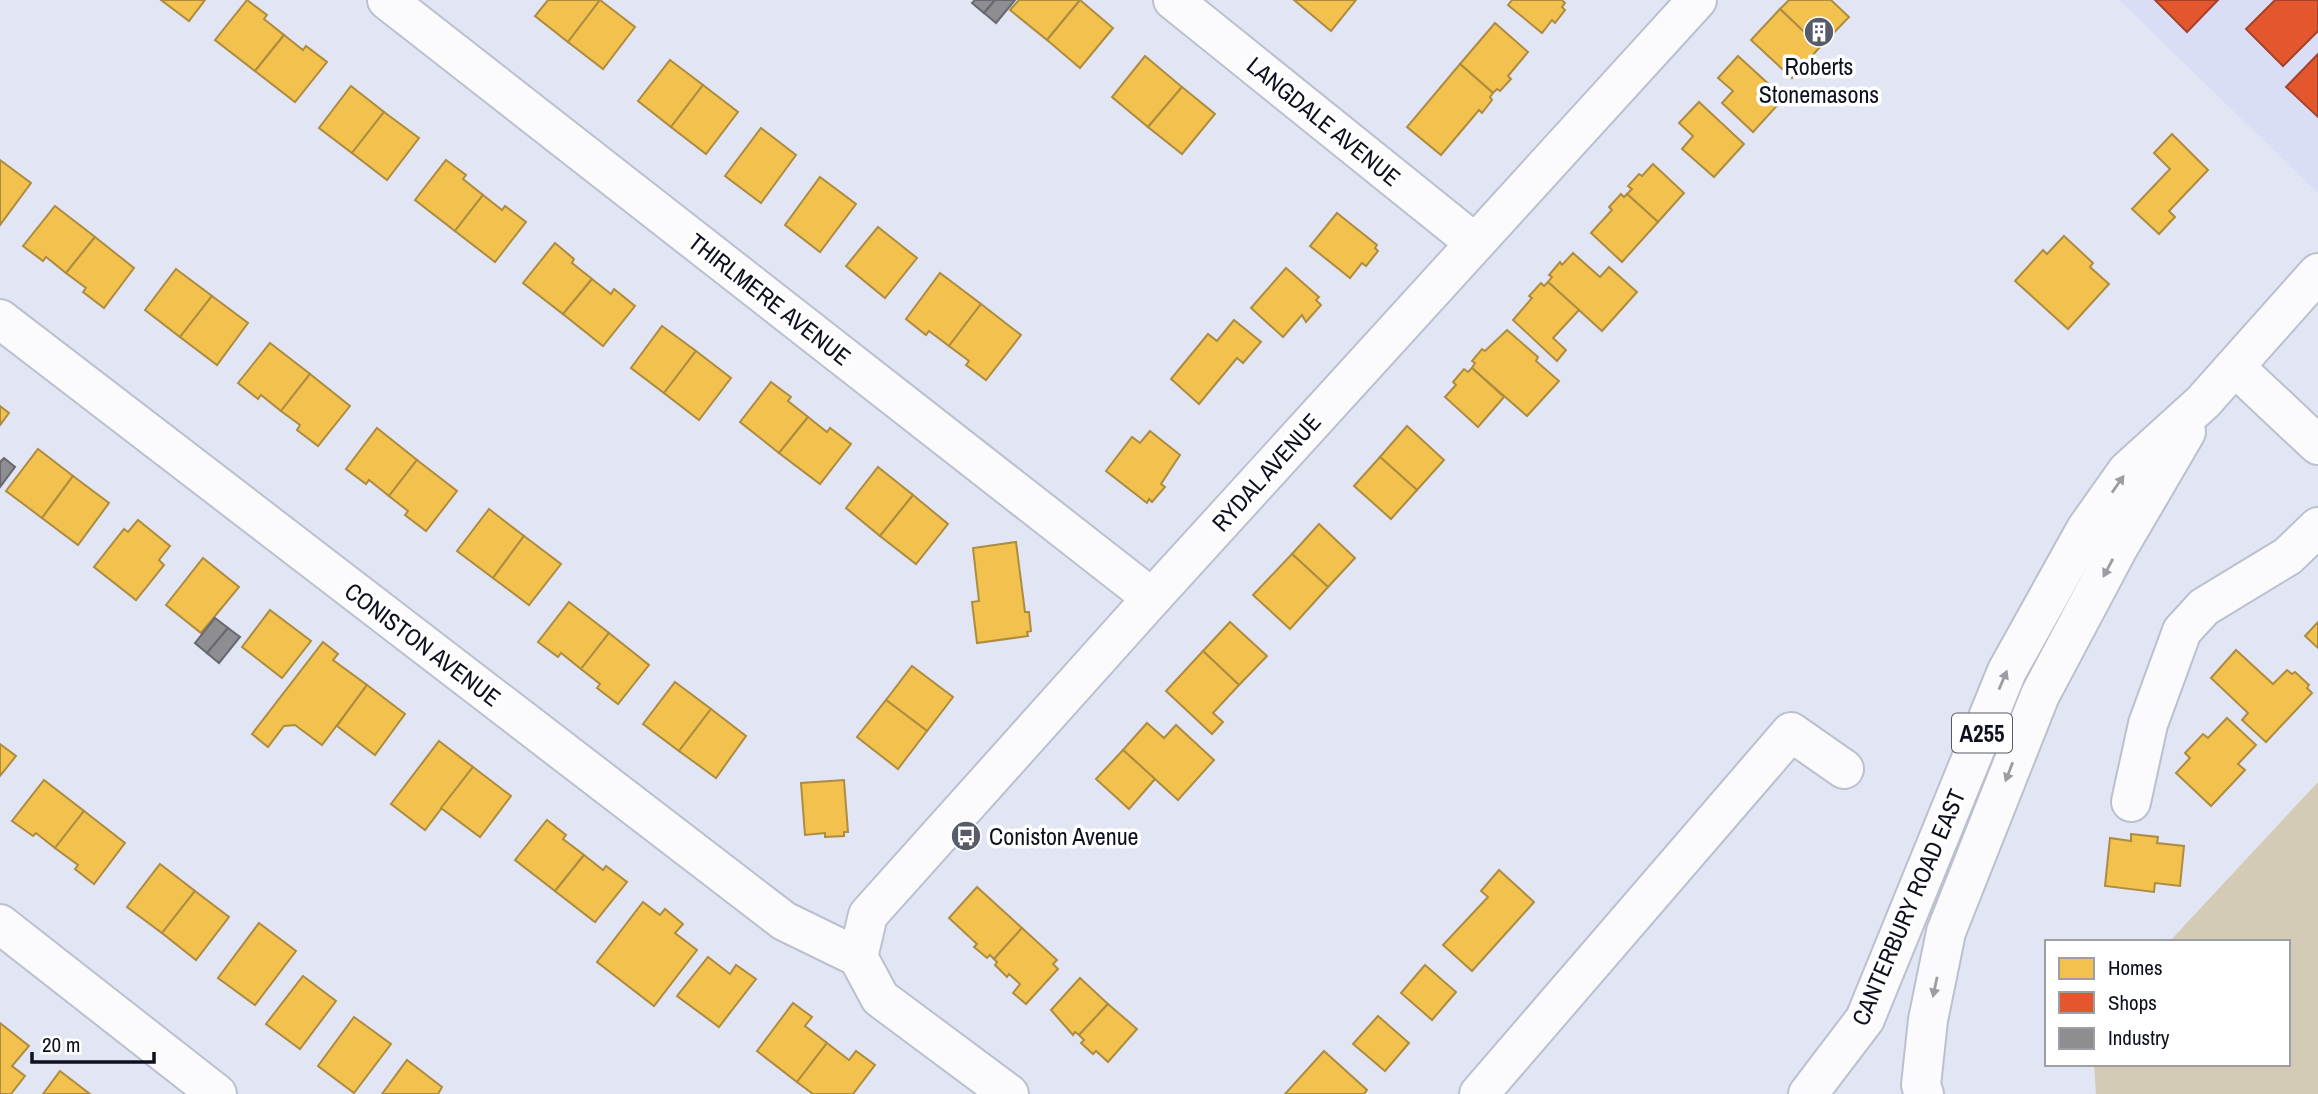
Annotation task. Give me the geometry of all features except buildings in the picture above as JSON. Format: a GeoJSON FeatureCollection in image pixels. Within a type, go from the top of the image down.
{"type":"FeatureCollection","features":[{"type":"Feature","properties":{"kind":"street","name":"THIRLMERE AVENUE"},"geometry":{"type":"LineString","coordinates":[[387,0],[1152,598]]}},
{"type":"Feature","properties":{"kind":"street","name":"LANGDALE AVENUE"},"geometry":{"type":"LineString","coordinates":[[1173,0],[1475,243]]}},
{"type":"Feature","properties":{"kind":"street","name":"RYDAL AVENUE"},"geometry":{"type":"LineString","coordinates":[[858,957],[868,915],[1152,598],[1697,0]]}},
{"type":"Feature","properties":{"kind":"street","name":"CANTERBURY ROAD EAST"},"geometry":{"type":"LineString","coordinates":[[1808,1094],[1866,1019],[2007,671],[2086,529],[2127,471],[2203,402],[2318,273]]}},
{"type":"Feature","properties":{"kind":"street","name":"CONISTON AVENUE"},"geometry":{"type":"LineString","coordinates":[[0,318],[784,921],[858,957]]}},
{"type":"Feature","properties":{"kind":"street"},"geometry":{"type":"LineString","coordinates":[[2235,368],[2318,445]]}},
{"type":"Feature","properties":{"kind":"street","name":"CANTERBURY ROAD EAST"},"geometry":{"type":"LineString","coordinates":[[1924,1094],[1921,1085],[1928,1020],[1946,932],[2040,695],[2117,550],[2203,402]]}},
{"type":"Feature","properties":{"kind":"street"},"geometry":{"type":"LineString","coordinates":[[2131,802],[2148,724],[2182,631],[2204,607],[2288,556],[2318,527]]}},
{"type":"Feature","properties":{"kind":"street"},"geometry":{"type":"LineString","coordinates":[[1479,1094],[1791,732],[1844,769]]}},
{"type":"Feature","properties":{"kind":"street"},"geometry":{"type":"LineString","coordinates":[[0,924],[217,1094]]}},
{"type":"Feature","properties":{"kind":"street"},"geometry":{"type":"LineString","coordinates":[[858,957],[880,998],[1009,1094]]}},
{"type":"Feature","properties":{"kind":"shaded area"},"geometry":{"type":"Polygon","coordinates":[[[2119,0],[2318,0],[2318,193],[2119,0]]]}},
{"type":"Feature","properties":{"kind":"shaded area"},"geometry":{"type":"Polygon","coordinates":[[[2318,782],[2318,1094],[2096,1094],[2094,1066],[2290,1066],[2290,940],[2171,940],[2318,782]]]}},
{"type":"Feature","properties":{"kind":"place","name":"Roberts Stonemasons"},"geometry":{"type":"Point","coordinates":[1819,32]}},
{"type":"Feature","properties":{"kind":"place","name":"Coniston Avenue"},"geometry":{"type":"Point","coordinates":[966,836]}}]}
